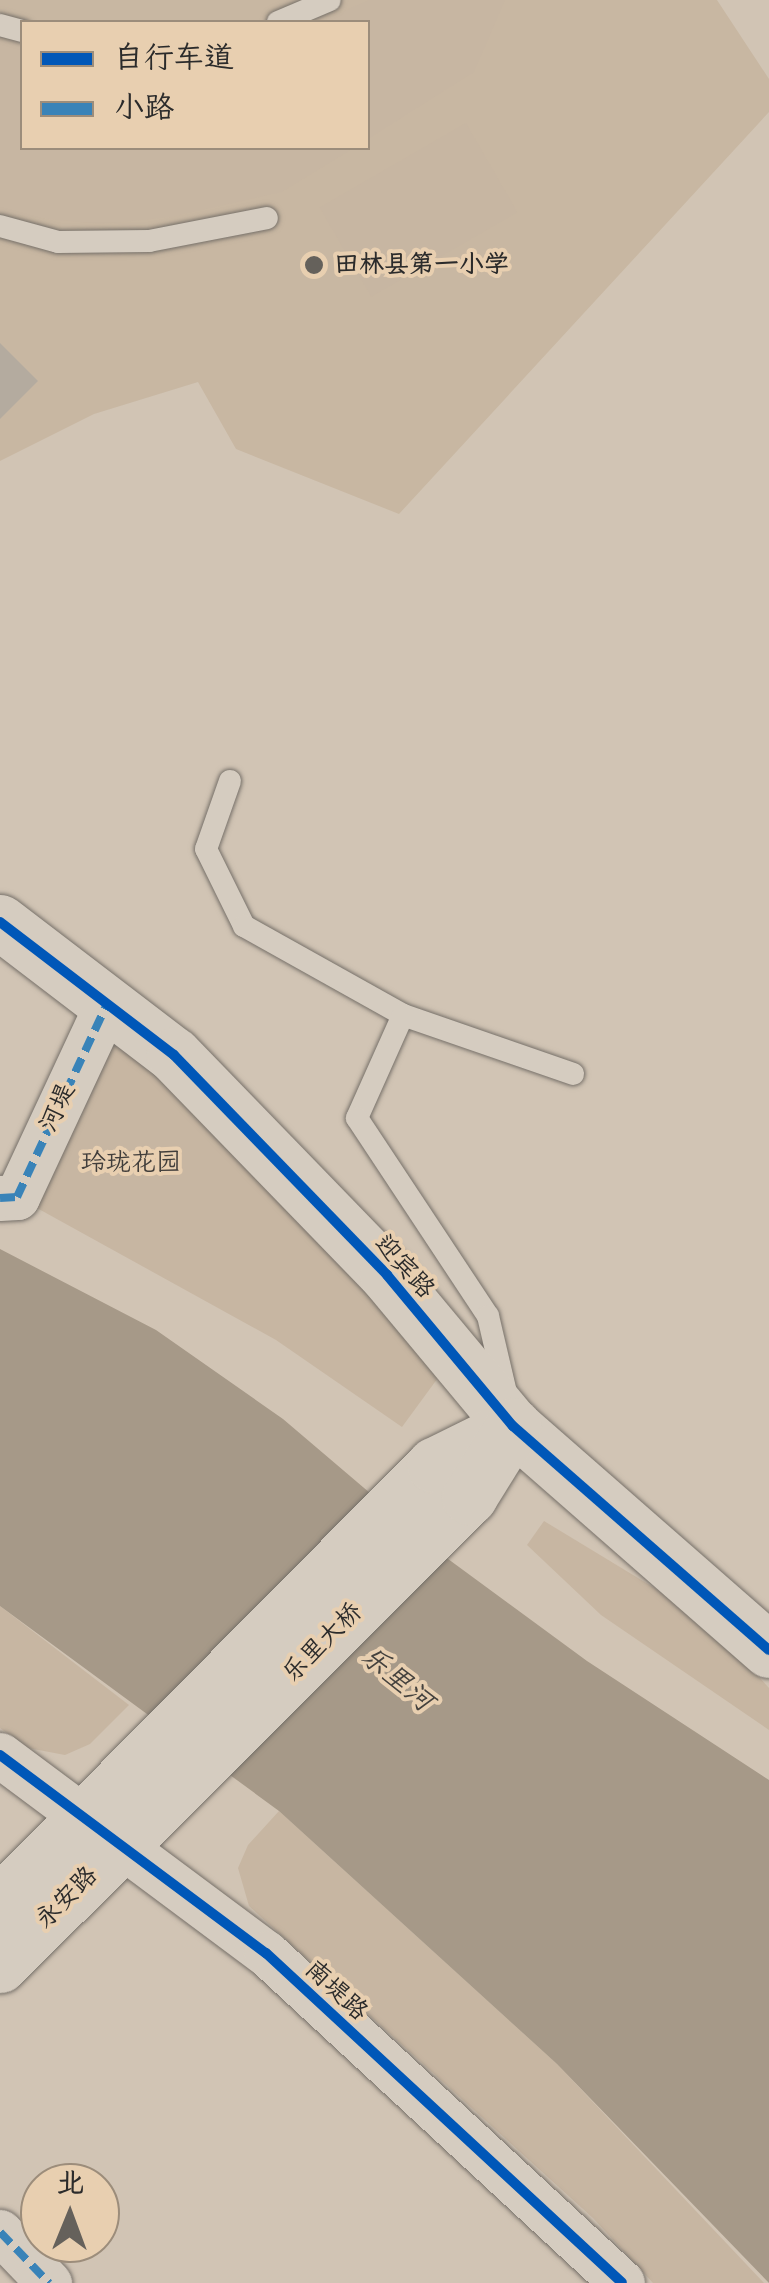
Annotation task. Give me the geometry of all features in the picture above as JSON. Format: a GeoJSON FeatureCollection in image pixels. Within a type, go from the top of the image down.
{"type":"FeatureCollection","features":[{"type":"Feature","properties":{"kind":"street","name":"迎宾路"},"geometry":{"type":"LineString","coordinates":[[0,922],[174,1055],[387,1274],[513,1426],[769,1650]]}},
{"type":"Feature","properties":{"kind":"street","name":"河堤"},"geometry":{"type":"LineString","coordinates":[[0,1198],[18,1197],[107,1004]]}},
{"type":"Feature","properties":{"kind":"street","name":"乐里大桥"},"geometry":{"type":"LineString","coordinates":[[160,1774],[451,1481],[513,1426]]}},
{"type":"Feature","properties":{"kind":"street","name":"南堤路"},"geometry":{"type":"LineString","coordinates":[[0,1755],[266,1953],[617,2281]]}},
{"type":"Feature","properties":{"kind":"street","name":"永安路"},"geometry":{"type":"LineString","coordinates":[[0,1965],[102,1831],[160,1774]]}},
{"type":"Feature","properties":{"kind":"street","name":"永安路"},"geometry":{"type":"LineString","coordinates":[[0,1903],[102,1831]]}},
{"type":"Feature","properties":{"kind":"street"},"geometry":{"type":"LineString","coordinates":[[0,2232],[49,2283]]}},
{"type":"Feature","properties":{"kind":"lane"},"geometry":{"type":"LineString","coordinates":[[283,20],[330,0]]}},
{"type":"Feature","properties":{"kind":"lane"},"geometry":{"type":"LineString","coordinates":[[0,226],[58,242],[149,240],[266,218]]}},
{"type":"Feature","properties":{"kind":"lane"},"geometry":{"type":"LineString","coordinates":[[230,781],[206,848],[244,926],[403,1015],[573,1074]]}},
{"type":"Feature","properties":{"kind":"lane"},"geometry":{"type":"LineString","coordinates":[[403,1015],[357,1118],[488,1316],[513,1426]]}},
{"type":"Feature","properties":{"kind":"shaded area","name":"田林县第一小学"},"geometry":{"type":"Polygon","coordinates":[[[0,0],[717,0],[769,79],[769,112],[399,514],[236,449],[198,382],[94,414],[0,461],[0,0]]]}},
{"type":"Feature","properties":{"kind":"green space"},"geometry":{"type":"Polygon","coordinates":[[[369,0],[505,0],[474,72],[370,138],[370,20],[324,20],[369,0]]]}},
{"type":"Feature","properties":{"kind":"green space"},"geometry":{"type":"Polygon","coordinates":[[[0,39],[20,43],[20,150],[351,150],[282,192],[171,217],[102,224],[0,212],[0,39]]]}},
{"type":"Feature","properties":{"kind":"green space"},"geometry":{"type":"Polygon","coordinates":[[[466,123],[518,212],[371,297],[320,208],[466,123]]]}},
{"type":"Feature","properties":{"kind":"green space","name":"玲珑花园"},"geometry":{"type":"Polygon","coordinates":[[[100,1019],[232,1142],[443,1371],[402,1427],[276,1340],[17,1197],[100,1019]]]}},
{"type":"Feature","properties":{"kind":"green space"},"geometry":{"type":"Polygon","coordinates":[[[544,1521],[709,1621],[769,1688],[769,1730],[601,1615],[527,1545],[544,1521]]]}},
{"type":"Feature","properties":{"kind":"green space"},"geometry":{"type":"Polygon","coordinates":[[[0,1606],[129,1705],[90,1744],[65,1755],[28,1748],[0,1728],[0,1606]]]}},
{"type":"Feature","properties":{"kind":"green space"},"geometry":{"type":"Polygon","coordinates":[[[279,1811],[557,2064],[764,2283],[653,2283],[593,2218],[249,1906],[238,1868],[248,1845],[279,1811]]]}},
{"type":"Feature","properties":{"kind":"water","name":"乐里河"},"geometry":{"type":"Polygon","coordinates":[[[0,1249],[156,1330],[283,1419],[444,1556],[587,1661],[769,1780],[769,2283],[557,2064],[279,1811],[0,1606],[0,1249]]]}},
{"type":"Feature","properties":{"kind":"building"},"geometry":{"type":"Polygon","coordinates":[[[0,343],[38,381],[0,419],[0,343]]]}},
{"type":"Feature","properties":{"kind":"marked path"},"geometry":{"type":"LineString","coordinates":[[0,1198],[17,1197],[107,1004]]}},
{"type":"Feature","properties":{"kind":"marked path"},"geometry":{"type":"LineString","coordinates":[[0,2232],[49,2283]]}},
{"type":"Feature","properties":{"kind":"cycle path"},"geometry":{"type":"LineString","coordinates":[[0,922],[174,1055],[387,1275],[513,1426],[769,1650]]}},
{"type":"Feature","properties":{"kind":"cycle path"},"geometry":{"type":"LineString","coordinates":[[0,1755],[266,1953],[622,2283]]}},
{"type":"Feature","properties":{"kind":"place","name":"田林县第一小学"},"geometry":{"type":"Point","coordinates":[314,265]}}]}
